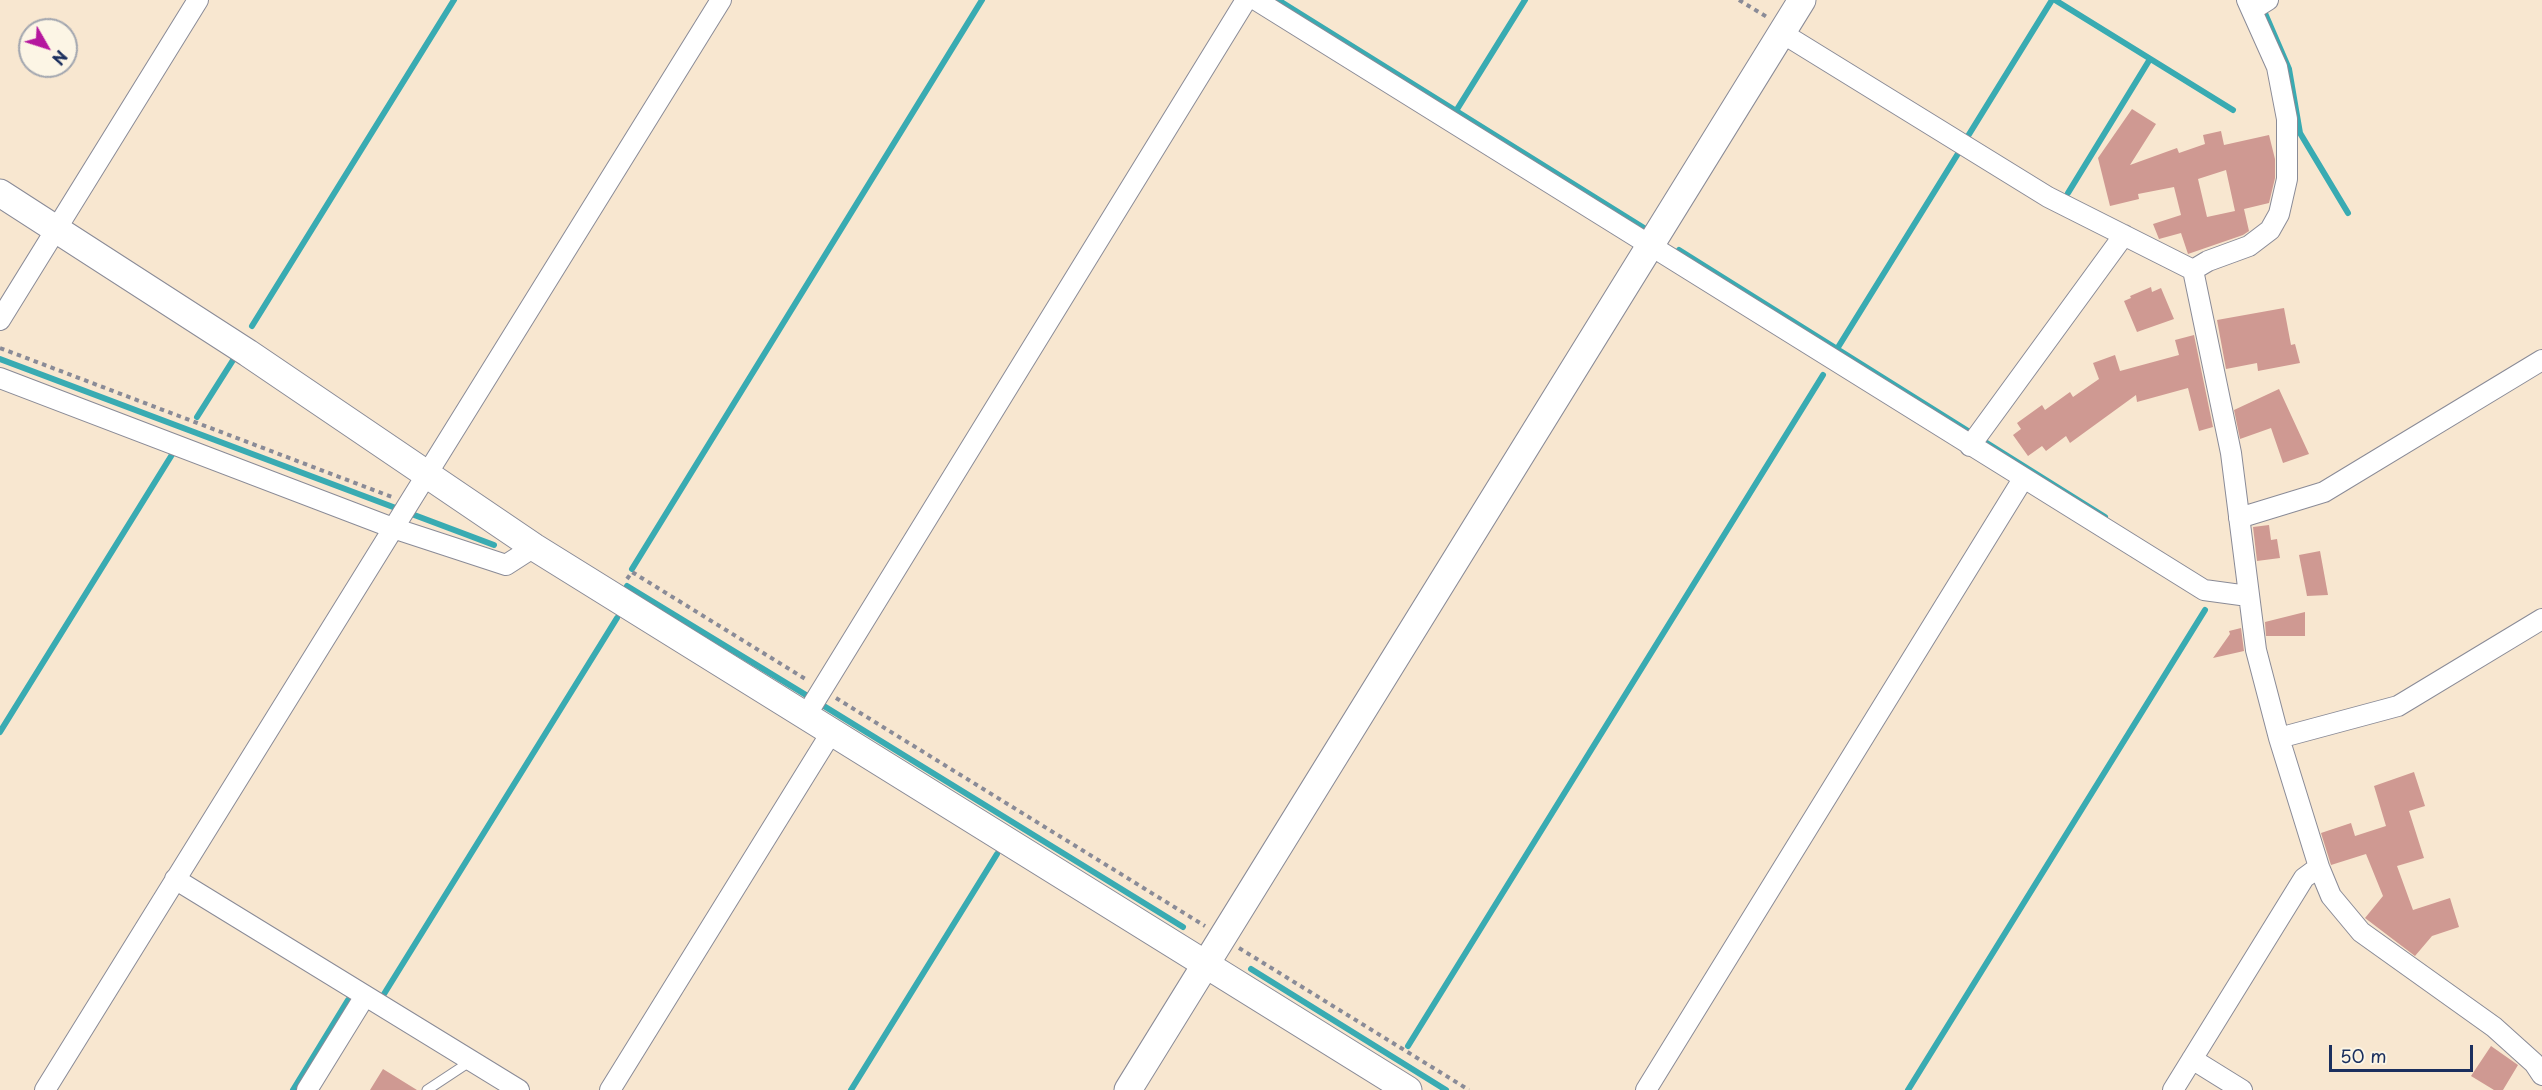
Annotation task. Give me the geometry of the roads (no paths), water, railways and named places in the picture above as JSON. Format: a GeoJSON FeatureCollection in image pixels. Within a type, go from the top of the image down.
{"type":"FeatureCollection","features":[{"type":"Feature","properties":{"kind":"street"},"geometry":{"type":"LineString","coordinates":[[0,320],[198,0]]}},
{"type":"Feature","properties":{"kind":"street"},"geometry":{"type":"LineString","coordinates":[[45,1090],[721,0]]}},
{"type":"Feature","properties":{"kind":"street"},"geometry":{"type":"LineString","coordinates":[[805,717],[1246,0]]}},
{"type":"Feature","properties":{"kind":"street"},"geometry":{"type":"LineString","coordinates":[[1256,0],[2204,590],[2248,596]]}},
{"type":"Feature","properties":{"kind":"street"},"geometry":{"type":"LineString","coordinates":[[1128,1090],[1802,0]]}},
{"type":"Feature","properties":{"kind":"street"},"geometry":{"type":"LineString","coordinates":[[2193,270],[2208,261],[2249,246],[2270,230],[2279,214],[2287,179],[2287,119],[2277,67],[2256,3]]}},
{"type":"Feature","properties":{"kind":"street"},"geometry":{"type":"LineString","coordinates":[[1783,30],[2048,197],[2193,270]]}},
{"type":"Feature","properties":{"kind":"street"},"geometry":{"type":"LineString","coordinates":[[0,193],[248,353],[534,547],[1408,1090]]}},
{"type":"Feature","properties":{"kind":"street"},"geometry":{"type":"LineString","coordinates":[[1970,446],[2124,235]]}},
{"type":"Feature","properties":{"kind":"street"},"geometry":{"type":"LineString","coordinates":[[2193,270],[2231,453],[2256,650],[2279,738],[2319,867],[2331,896],[2361,932],[2494,1028],[2534,1063],[2542,1075]]}},
{"type":"Feature","properties":{"kind":"street"},"geometry":{"type":"LineString","coordinates":[[2239,518],[2324,492],[2542,360]]}},
{"type":"Feature","properties":{"kind":"street"},"geometry":{"type":"LineString","coordinates":[[0,378],[402,513],[506,565],[534,547]]}},
{"type":"Feature","properties":{"kind":"street"},"geometry":{"type":"LineString","coordinates":[[1646,1090],[2023,479]]}},
{"type":"Feature","properties":{"kind":"street"},"geometry":{"type":"LineString","coordinates":[[2279,738],[2398,706],[2542,619]]}},
{"type":"Feature","properties":{"kind":"street"},"geometry":{"type":"LineString","coordinates":[[610,1090],[831,733]]}},
{"type":"Feature","properties":{"kind":"street"},"geometry":{"type":"LineString","coordinates":[[2173,1090],[2304,878],[2319,867]]}},
{"type":"Feature","properties":{"kind":"street"},"geometry":{"type":"LineString","coordinates":[[175,879],[519,1090]]}},
{"type":"Feature","properties":{"kind":"street"},"geometry":{"type":"LineString","coordinates":[[307,1090],[365,996]]}},
{"type":"Feature","properties":{"kind":"street"},"geometry":{"type":"LineString","coordinates":[[2192,1059],[2242,1090]]}},
{"type":"Feature","properties":{"kind":"lane"},"geometry":{"type":"LineString","coordinates":[[427,1090],[471,1061]]}},
{"type":"Feature","properties":{"kind":"waterway"},"geometry":{"type":"LineString","coordinates":[[252,326],[454,0]]}},
{"type":"Feature","properties":{"kind":"waterway"},"geometry":{"type":"LineString","coordinates":[[632,569],[982,0]]}},
{"type":"Feature","properties":{"kind":"waterway"},"geometry":{"type":"LineString","coordinates":[[1278,0],[1644,228]]}},
{"type":"Feature","properties":{"kind":"waterway"},"geometry":{"type":"LineString","coordinates":[[1456,111],[1525,0]]}},
{"type":"Feature","properties":{"kind":"waterway"},"geometry":{"type":"LineString","coordinates":[[1968,136],[2052,0]]}},
{"type":"Feature","properties":{"kind":"waterway"},"geometry":{"type":"LineString","coordinates":[[2055,0],[2233,110]]}},
{"type":"Feature","properties":{"kind":"waterway"},"geometry":{"type":"LineString","coordinates":[[2264,11],[2289,69],[2300,133],[2348,213]]}},
{"type":"Feature","properties":{"kind":"waterway"},"geometry":{"type":"LineString","coordinates":[[2068,193],[2150,59]]}},
{"type":"Feature","properties":{"kind":"waterway"},"geometry":{"type":"LineString","coordinates":[[1837,349],[1959,152]]}},
{"type":"Feature","properties":{"kind":"waterway"},"geometry":{"type":"LineString","coordinates":[[1679,250],[1968,431]]}},
{"type":"Feature","properties":{"kind":"waterway"},"geometry":{"type":"LineString","coordinates":[[197,417],[235,357]]}},
{"type":"Feature","properties":{"kind":"waterway"},"geometry":{"type":"LineString","coordinates":[[0,359],[494,545]]}},
{"type":"Feature","properties":{"kind":"waterway"},"geometry":{"type":"LineString","coordinates":[[1408,1046],[1823,375]]}},
{"type":"Feature","properties":{"kind":"waterway"},"geometry":{"type":"LineString","coordinates":[[1982,440],[2105,517]]}},
{"type":"Feature","properties":{"kind":"waterway"},"geometry":{"type":"LineString","coordinates":[[0,732],[173,453]]}},
{"type":"Feature","properties":{"kind":"waterway"},"geometry":{"type":"LineString","coordinates":[[627,586],[806,695]]}},
{"type":"Feature","properties":{"kind":"waterway"},"geometry":{"type":"LineString","coordinates":[[1908,1090],[2205,610]]}},
{"type":"Feature","properties":{"kind":"waterway"},"geometry":{"type":"LineString","coordinates":[[384,994],[617,618]]}},
{"type":"Feature","properties":{"kind":"waterway"},"geometry":{"type":"LineString","coordinates":[[819,703],[1183,927]]}},
{"type":"Feature","properties":{"kind":"waterway"},"geometry":{"type":"LineString","coordinates":[[851,1090],[997,854]]}},
{"type":"Feature","properties":{"kind":"waterway"},"geometry":{"type":"LineString","coordinates":[[1251,969],[1446,1090]]}},
{"type":"Feature","properties":{"kind":"waterway"},"geometry":{"type":"LineString","coordinates":[[293,1090],[348,1000]]}}]}
